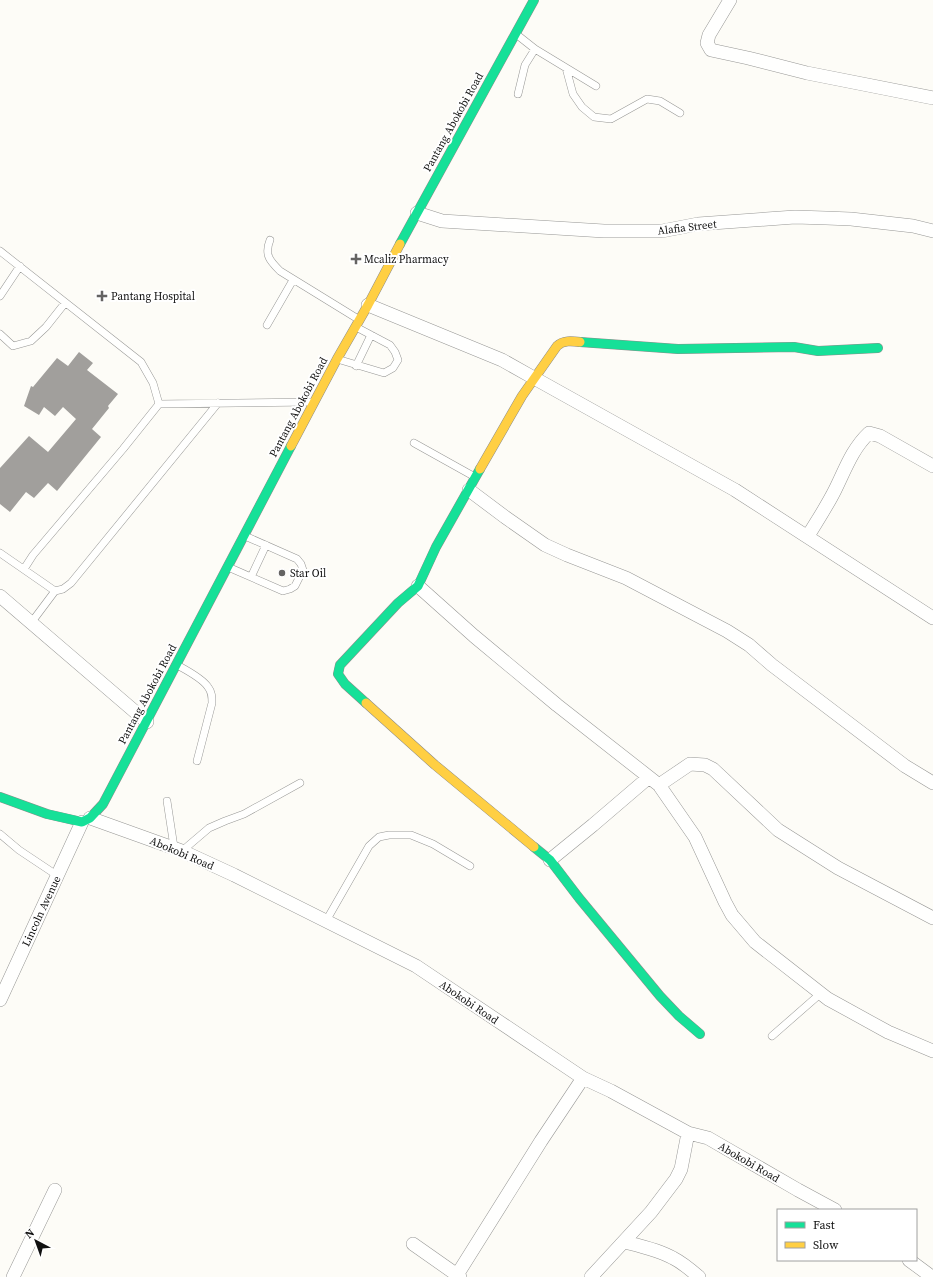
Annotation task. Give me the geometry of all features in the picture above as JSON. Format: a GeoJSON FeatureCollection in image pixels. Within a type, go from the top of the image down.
{"type":"FeatureCollection","features":[{"type":"Feature","properties":{"kind":"street","name":"Pantang Abokobi Road"},"geometry":{"type":"LineString","coordinates":[[86,820],[103,804],[337,359],[534,0]]}},
{"type":"Feature","properties":{"kind":"street"},"geometry":{"type":"LineString","coordinates":[[730,0],[708,35],[707,43],[711,50],[807,73],[933,98]]}},
{"type":"Feature","properties":{"kind":"street","name":"Alafia Street"},"geometry":{"type":"LineString","coordinates":[[417,214],[442,221],[604,231],[662,231],[698,224],[795,217],[851,219],[913,226],[933,231]]}},
{"type":"Feature","properties":{"kind":"street"},"geometry":{"type":"LineString","coordinates":[[368,305],[502,360],[735,490],[933,618]]}},
{"type":"Feature","properties":{"kind":"street"},"geometry":{"type":"LineString","coordinates":[[700,1034],[660,996],[578,898],[550,860],[429,760],[352,692],[338,674],[340,665],[398,603],[418,586],[436,547],[475,477],[534,378],[560,343],[566,341],[678,349],[794,348],[818,351],[878,348]]}},
{"type":"Feature","properties":{"kind":"street"},"geometry":{"type":"LineString","coordinates":[[808,536],[834,490],[847,463],[868,433],[885,438],[933,466]]}},
{"type":"Feature","properties":{"kind":"street"},"geometry":{"type":"LineString","coordinates":[[469,490],[545,545],[626,578],[749,645],[905,766],[933,783]]}},
{"type":"Feature","properties":{"kind":"street"},"geometry":{"type":"LineString","coordinates":[[418,586],[474,636],[654,782],[695,837],[732,915],[755,942],[820,994],[888,1032],[933,1051]]}},
{"type":"Feature","properties":{"kind":"street"},"geometry":{"type":"LineString","coordinates":[[0,596],[147,722]]}},
{"type":"Feature","properties":{"kind":"street"},"geometry":{"type":"LineString","coordinates":[[550,860],[594,825],[654,782],[690,764],[705,766],[713,769],[778,830],[838,868],[933,918]]}},
{"type":"Feature","properties":{"kind":"street"},"geometry":{"type":"LineString","coordinates":[[0,797],[47,814],[86,820]]}},
{"type":"Feature","properties":{"kind":"street","name":"Abokobi Road"},"geometry":{"type":"LineString","coordinates":[[86,820],[178,849],[234,875],[416,966],[583,1078],[611,1091],[688,1133],[708,1138],[833,1209]]}},
{"type":"Feature","properties":{"kind":"street","name":"Lincoln Avenue"},"geometry":{"type":"LineString","coordinates":[[2,992],[86,820]]}},
{"type":"Feature","properties":{"kind":"street"},"geometry":{"type":"LineString","coordinates":[[413,1244],[459,1276],[541,1140],[583,1078]]}},
{"type":"Feature","properties":{"kind":"street"},"geometry":{"type":"LineString","coordinates":[[591,1277],[651,1212],[676,1179],[681,1169],[688,1133]]}},
{"type":"Feature","properties":{"kind":"street"},"geometry":{"type":"LineString","coordinates":[[13,1277],[55,1190]]}},
{"type":"Feature","properties":{"kind":"street"},"geometry":{"type":"LineString","coordinates":[[624,1242],[673,1257],[699,1277]]}},
{"type":"Feature","properties":{"kind":"street"},"geometry":{"type":"LineString","coordinates":[[910,1261],[932,1277]]}},
{"type":"Feature","properties":{"kind":"lane"},"geometry":{"type":"LineString","coordinates":[[516,34],[535,49],[596,86]]}},
{"type":"Feature","properties":{"kind":"lane"},"geometry":{"type":"LineString","coordinates":[[518,94],[526,64],[535,49]]}},
{"type":"Feature","properties":{"kind":"lane"},"geometry":{"type":"LineString","coordinates":[[566,68],[573,94],[582,106],[594,117],[611,119],[647,99],[660,101],[680,113]]}},
{"type":"Feature","properties":{"kind":"lane"},"geometry":{"type":"LineString","coordinates":[[270,240],[266,249],[267,255],[280,271],[358,323],[371,335],[390,345],[396,352],[398,360],[393,368],[384,373],[356,366],[337,359]]}},
{"type":"Feature","properties":{"kind":"lane"},"geometry":{"type":"LineString","coordinates":[[0,251],[141,362],[153,383],[159,404]]}},
{"type":"Feature","properties":{"kind":"lane"},"geometry":{"type":"LineString","coordinates":[[0,296],[20,266]]}},
{"type":"Feature","properties":{"kind":"lane"},"geometry":{"type":"LineString","coordinates":[[267,325],[293,280]]}},
{"type":"Feature","properties":{"kind":"lane"},"geometry":{"type":"LineString","coordinates":[[0,334],[13,346],[31,341],[46,327],[65,303]]}},
{"type":"Feature","properties":{"kind":"lane"},"geometry":{"type":"LineString","coordinates":[[356,366],[371,335]]}},
{"type":"Feature","properties":{"kind":"lane"},"geometry":{"type":"LineString","coordinates":[[159,404],[315,402]]}},
{"type":"Feature","properties":{"kind":"lane"},"geometry":{"type":"LineString","coordinates":[[31,623],[55,591],[63,589],[71,583],[218,403]]}},
{"type":"Feature","properties":{"kind":"lane"},"geometry":{"type":"LineString","coordinates":[[24,569],[33,555],[159,404]]}},
{"type":"Feature","properties":{"kind":"lane"},"geometry":{"type":"LineString","coordinates":[[414,443],[475,477]]}},
{"type":"Feature","properties":{"kind":"lane"},"geometry":{"type":"LineString","coordinates":[[228,567],[283,591],[295,586],[303,570],[297,559],[245,536]]}},
{"type":"Feature","properties":{"kind":"lane"},"geometry":{"type":"LineString","coordinates":[[250,577],[266,545]]}},
{"type":"Feature","properties":{"kind":"lane"},"geometry":{"type":"LineString","coordinates":[[0,553],[55,591]]}},
{"type":"Feature","properties":{"kind":"lane"},"geometry":{"type":"LineString","coordinates":[[177,664],[201,680],[208,686],[211,693],[212,703],[196,761]]}},
{"type":"Feature","properties":{"kind":"lane"},"geometry":{"type":"LineString","coordinates":[[167,802],[178,849],[209,828],[244,814],[300,783]]}},
{"type":"Feature","properties":{"kind":"lane"},"geometry":{"type":"LineString","coordinates":[[0,834],[19,850],[58,876]]}},
{"type":"Feature","properties":{"kind":"lane"},"geometry":{"type":"LineString","coordinates":[[326,921],[369,846],[379,837],[389,835],[410,836],[433,844],[470,866]]}},
{"type":"Feature","properties":{"kind":"lane"},"geometry":{"type":"LineString","coordinates":[[772,1036],[820,994]]}},
{"type":"Feature","properties":{"kind":"building"},"geometry":{"type":"Polygon","coordinates":[[[79,352],[93,363],[87,370],[118,394],[92,429],[101,437],[57,491],[48,483],[34,498],[26,492],[10,512],[0,504],[0,468],[29,436],[48,452],[76,419],[63,407],[55,416],[44,407],[39,415],[24,406],[31,386],[33,387],[57,358],[68,366],[79,352]]]}},
{"type":"Feature","properties":{"kind":"traffic: fast"},"geometry":{"type":"LineString","coordinates":[[400,244],[534,0]]}},
{"type":"Feature","properties":{"kind":"traffic: fast"},"geometry":{"type":"LineString","coordinates":[[580,342],[678,349],[794,347],[818,351],[878,348]]}},
{"type":"Feature","properties":{"kind":"traffic: fast"},"geometry":{"type":"LineString","coordinates":[[0,797],[47,814],[82,822],[90,818],[103,804],[291,446]]}},
{"type":"Feature","properties":{"kind":"traffic: fast"},"geometry":{"type":"LineString","coordinates":[[366,703],[345,684],[338,674],[340,665],[398,603],[418,586],[436,547],[480,469]]}},
{"type":"Feature","properties":{"kind":"traffic: fast"},"geometry":{"type":"LineString","coordinates":[[534,847],[550,860],[579,898],[660,996],[679,1016],[700,1034]]}},
{"type":"Feature","properties":{"kind":"traffic: slow"},"geometry":{"type":"LineString","coordinates":[[291,446],[400,244]]}},
{"type":"Feature","properties":{"kind":"traffic: slow"},"geometry":{"type":"LineString","coordinates":[[480,469],[522,396],[557,346],[565,342],[580,342]]}},
{"type":"Feature","properties":{"kind":"traffic: slow"},"geometry":{"type":"LineString","coordinates":[[366,703],[435,765],[534,847]]}},
{"type":"Feature","properties":{"kind":"place","name":"Mcaliz Pharmacy"},"geometry":{"type":"Point","coordinates":[356,259]}},
{"type":"Feature","properties":{"kind":"place","name":"Pantang Hospital"},"geometry":{"type":"Point","coordinates":[102,296]}},
{"type":"Feature","properties":{"kind":"place","name":"Star Oil"},"geometry":{"type":"Point","coordinates":[282,573]}}]}
